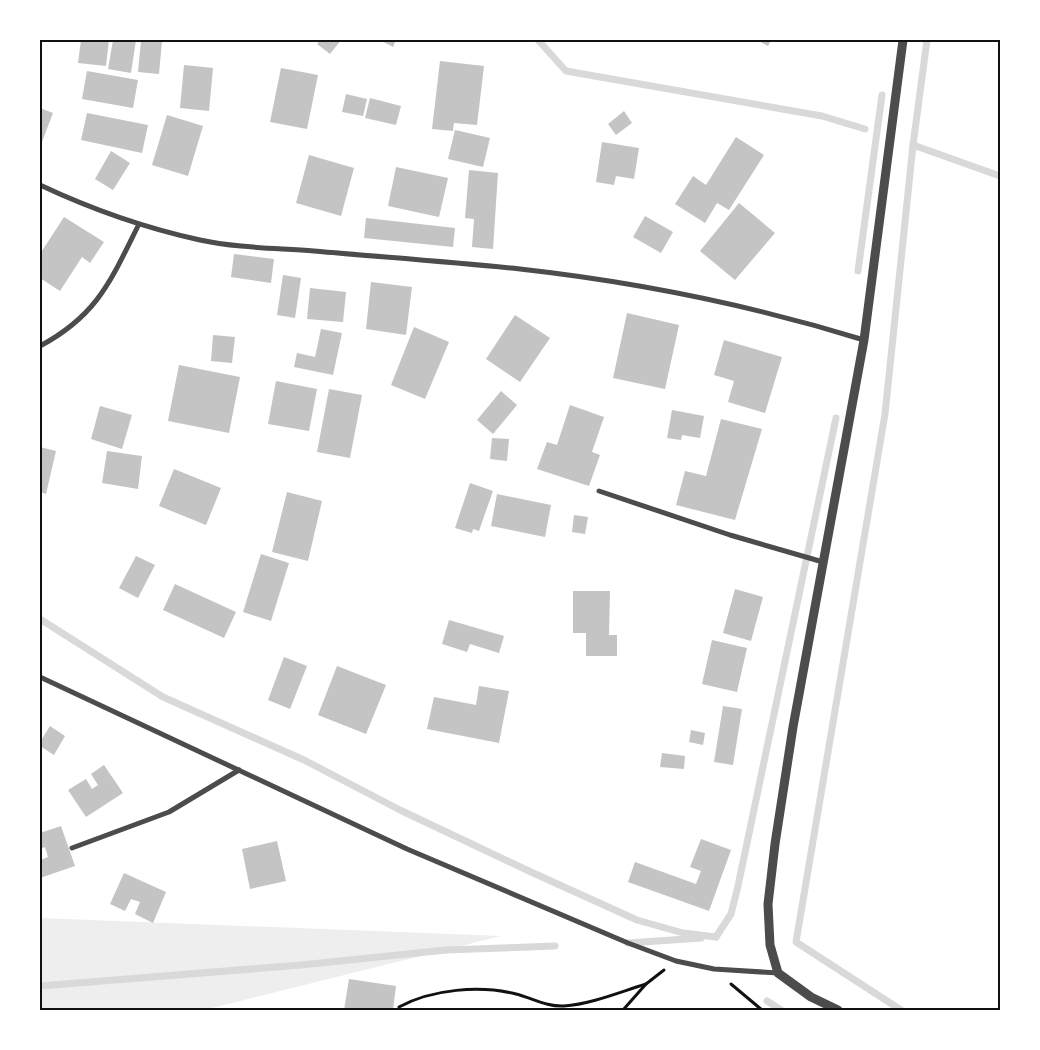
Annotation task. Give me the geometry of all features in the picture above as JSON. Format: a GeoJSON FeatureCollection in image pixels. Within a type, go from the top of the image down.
{"type":"FeatureCollection","features":[{"type":"Feature","properties":{"kind":"street"},"geometry":{"type":"LineString","coordinates":[[778,973],[770,946],[768,904],[775,844],[823,562],[864,340],[903,40]]}},
{"type":"Feature","properties":{"kind":"street"},"geometry":{"type":"LineString","coordinates":[[40,185],[69,199],[139,224],[202,240],[505,268],[606,280],[710,298],[791,318],[864,340]]}},
{"type":"Feature","properties":{"kind":"street"},"geometry":{"type":"LineString","coordinates":[[40,346],[74,326],[93,306],[114,274],[139,224]]}},
{"type":"Feature","properties":{"kind":"street"},"geometry":{"type":"LineString","coordinates":[[598,491],[730,535],[823,562]]}},
{"type":"Feature","properties":{"kind":"street"},"geometry":{"type":"LineString","coordinates":[[40,677],[407,849],[502,890],[676,961],[714,969],[778,973],[811,997],[838,1010]]}},
{"type":"Feature","properties":{"kind":"street"},"geometry":{"type":"LineString","coordinates":[[72,848],[169,812],[239,770]]}},
{"type":"Feature","properties":{"kind":"path"},"geometry":{"type":"LineString","coordinates":[[623,1010],[646,984],[676,961]]}},
{"type":"Feature","properties":{"kind":"path"},"geometry":{"type":"LineString","coordinates":[[714,969],[762,1010]]}},
{"type":"Feature","properties":{"kind":"path"},"geometry":{"type":"LineString","coordinates":[[400,1007],[410,1002],[446,993],[476,990],[499,990],[547,1005],[564,1006],[604,998],[646,984]]}},
{"type":"Feature","properties":{"kind":"shaded area"},"geometry":{"type":"Polygon","coordinates":[[[40,918],[501,936],[204,1010],[40,1010],[40,918]]]}},
{"type":"Feature","properties":{"kind":"building"},"geometry":{"type":"Polygon","coordinates":[[[81,40],[109,40],[106,66],[78,63],[81,40]]]}},
{"type":"Feature","properties":{"kind":"building"},"geometry":{"type":"Polygon","coordinates":[[[113,40],[136,40],[131,73],[108,69],[113,40]]]}},
{"type":"Feature","properties":{"kind":"building"},"geometry":{"type":"Polygon","coordinates":[[[141,40],[162,41],[159,74],[138,72],[141,40]]]}},
{"type":"Feature","properties":{"kind":"building"},"geometry":{"type":"Polygon","coordinates":[[[320,40],[341,40],[330,54],[317,44],[320,40]]]}},
{"type":"Feature","properties":{"kind":"building"},"geometry":{"type":"Polygon","coordinates":[[[380,40],[396,40],[393,47],[380,40]]]}},
{"type":"Feature","properties":{"kind":"building"},"geometry":{"type":"Polygon","coordinates":[[[757,40],[771,40],[768,46],[757,40]]]}},
{"type":"Feature","properties":{"kind":"building"},"geometry":{"type":"Polygon","coordinates":[[[440,61],[484,66],[477,125],[454,123],[453,131],[432,129],[440,61]]]}},
{"type":"Feature","properties":{"kind":"building"},"geometry":{"type":"Polygon","coordinates":[[[184,65],[213,68],[209,111],[180,108],[184,65]]]}},
{"type":"Feature","properties":{"kind":"building"},"geometry":{"type":"Polygon","coordinates":[[[281,68],[318,75],[307,129],[270,122],[281,68]]]}},
{"type":"Feature","properties":{"kind":"building"},"geometry":{"type":"Polygon","coordinates":[[[87,71],[138,80],[133,108],[82,99],[87,71]]]}},
{"type":"Feature","properties":{"kind":"building"},"geometry":{"type":"Polygon","coordinates":[[[346,94],[367,99],[363,116],[342,112],[346,94]]]}},
{"type":"Feature","properties":{"kind":"building"},"geometry":{"type":"Polygon","coordinates":[[[370,98],[401,106],[396,125],[365,118],[370,98]]]}},
{"type":"Feature","properties":{"kind":"building"},"geometry":{"type":"Polygon","coordinates":[[[40,108],[53,113],[40,147],[40,108]]]}},
{"type":"Feature","properties":{"kind":"building"},"geometry":{"type":"Polygon","coordinates":[[[624,111],[632,123],[616,135],[608,124],[624,111]]]}},
{"type":"Feature","properties":{"kind":"building"},"geometry":{"type":"Polygon","coordinates":[[[87,113],[148,125],[142,153],[81,140],[87,113]]]}},
{"type":"Feature","properties":{"kind":"building"},"geometry":{"type":"Polygon","coordinates":[[[167,115],[203,126],[188,176],[152,165],[167,115]]]}},
{"type":"Feature","properties":{"kind":"building"},"geometry":{"type":"Polygon","coordinates":[[[455,130],[490,138],[483,167],[448,159],[455,130]]]}},
{"type":"Feature","properties":{"kind":"building"},"geometry":{"type":"Polygon","coordinates":[[[736,137],[764,155],[729,210],[717,203],[705,223],[675,204],[693,176],[706,185],[736,137]]]}},
{"type":"Feature","properties":{"kind":"building"},"geometry":{"type":"Polygon","coordinates":[[[602,142],[639,148],[634,179],[616,176],[614,185],[596,182],[602,142]]]}},
{"type":"Feature","properties":{"kind":"building"},"geometry":{"type":"Polygon","coordinates":[[[111,151],[130,163],[113,190],[95,179],[111,151]]]}},
{"type":"Feature","properties":{"kind":"building"},"geometry":{"type":"Polygon","coordinates":[[[309,155],[354,168],[341,216],[296,203],[309,155]]]}},
{"type":"Feature","properties":{"kind":"building"},"geometry":{"type":"Polygon","coordinates":[[[396,167],[448,178],[439,217],[388,206],[396,167]]]}},
{"type":"Feature","properties":{"kind":"building"},"geometry":{"type":"Polygon","coordinates":[[[469,170],[498,173],[493,249],[472,247],[474,219],[465,218],[469,170]]]}},
{"type":"Feature","properties":{"kind":"building"},"geometry":{"type":"Polygon","coordinates":[[[739,203],[775,233],[735,280],[700,251],[739,203]]]}},
{"type":"Feature","properties":{"kind":"building"},"geometry":{"type":"Polygon","coordinates":[[[645,216],[673,232],[661,253],[633,237],[645,216]]]}},
{"type":"Feature","properties":{"kind":"building"},"geometry":{"type":"Polygon","coordinates":[[[64,217],[104,242],[90,263],[82,257],[60,291],[40,278],[40,254],[64,217]]]}},
{"type":"Feature","properties":{"kind":"building"},"geometry":{"type":"Polygon","coordinates":[[[366,218],[455,228],[453,247],[364,238],[366,218]]]}},
{"type":"Feature","properties":{"kind":"building"},"geometry":{"type":"Polygon","coordinates":[[[234,254],[274,259],[271,283],[231,277],[234,254]]]}},
{"type":"Feature","properties":{"kind":"building"},"geometry":{"type":"Polygon","coordinates":[[[283,275],[301,278],[295,318],[277,315],[283,275]]]}},
{"type":"Feature","properties":{"kind":"building"},"geometry":{"type":"Polygon","coordinates":[[[371,282],[412,287],[406,335],[366,329],[371,282]]]}},
{"type":"Feature","properties":{"kind":"building"},"geometry":{"type":"Polygon","coordinates":[[[310,288],[346,292],[343,322],[307,319],[310,288]]]}},
{"type":"Feature","properties":{"kind":"building"},"geometry":{"type":"Polygon","coordinates":[[[627,313],[679,325],[665,389],[613,378],[627,313]]]}},
{"type":"Feature","properties":{"kind":"building"},"geometry":{"type":"Polygon","coordinates":[[[515,315],[550,338],[520,382],[486,359],[515,315]]]}},
{"type":"Feature","properties":{"kind":"building"},"geometry":{"type":"Polygon","coordinates":[[[414,327],[449,342],[425,399],[391,385],[414,327]]]}},
{"type":"Feature","properties":{"kind":"building"},"geometry":{"type":"Polygon","coordinates":[[[321,329],[342,333],[333,375],[294,367],[297,353],[315,357],[321,329]]]}},
{"type":"Feature","properties":{"kind":"building"},"geometry":{"type":"Polygon","coordinates":[[[213,335],[235,337],[232,363],[211,361],[213,335]]]}},
{"type":"Feature","properties":{"kind":"building"},"geometry":{"type":"Polygon","coordinates":[[[724,340],[782,357],[765,413],[728,402],[734,381],[714,375],[724,340]]]}},
{"type":"Feature","properties":{"kind":"building"},"geometry":{"type":"Polygon","coordinates":[[[179,365],[240,377],[229,433],[168,421],[179,365]]]}},
{"type":"Feature","properties":{"kind":"building"},"geometry":{"type":"Polygon","coordinates":[[[276,381],[317,389],[309,431],[268,424],[276,381]]]}},
{"type":"Feature","properties":{"kind":"building"},"geometry":{"type":"Polygon","coordinates":[[[329,389],[362,395],[350,458],[317,452],[329,389]]]}},
{"type":"Feature","properties":{"kind":"building"},"geometry":{"type":"Polygon","coordinates":[[[501,391],[517,405],[493,434],[477,420],[501,391]]]}},
{"type":"Feature","properties":{"kind":"building"},"geometry":{"type":"Polygon","coordinates":[[[570,405],[604,417],[592,452],[600,455],[589,486],[537,469],[547,442],[557,445],[570,405]]]}},
{"type":"Feature","properties":{"kind":"building"},"geometry":{"type":"Polygon","coordinates":[[[100,406],[132,415],[122,449],[91,439],[100,406]]]}},
{"type":"Feature","properties":{"kind":"building"},"geometry":{"type":"Polygon","coordinates":[[[672,410],[704,416],[700,438],[682,435],[681,440],[667,438],[672,410]]]}},
{"type":"Feature","properties":{"kind":"building"},"geometry":{"type":"Polygon","coordinates":[[[721,419],[762,429],[735,520],[676,505],[685,471],[706,476],[721,419]]]}},
{"type":"Feature","properties":{"kind":"building"},"geometry":{"type":"Polygon","coordinates":[[[492,438],[509,439],[507,461],[490,459],[492,438]]]}},
{"type":"Feature","properties":{"kind":"building"},"geometry":{"type":"Polygon","coordinates":[[[40,447],[56,451],[46,494],[40,492],[40,447]]]}},
{"type":"Feature","properties":{"kind":"building"},"geometry":{"type":"Polygon","coordinates":[[[107,451],[142,456],[138,489],[102,483],[107,451]]]}},
{"type":"Feature","properties":{"kind":"building"},"geometry":{"type":"Polygon","coordinates":[[[174,469],[221,488],[206,525],[159,506],[174,469]]]}},
{"type":"Feature","properties":{"kind":"building"},"geometry":{"type":"Polygon","coordinates":[[[470,483],[493,491],[479,531],[473,529],[472,533],[455,528],[470,483]]]}},
{"type":"Feature","properties":{"kind":"building"},"geometry":{"type":"Polygon","coordinates":[[[287,492],[322,501],[308,561],[272,552],[287,492]]]}},
{"type":"Feature","properties":{"kind":"building"},"geometry":{"type":"Polygon","coordinates":[[[497,494],[551,505],[545,537],[491,526],[497,494]]]}},
{"type":"Feature","properties":{"kind":"building"},"geometry":{"type":"Polygon","coordinates":[[[574,515],[588,517],[585,534],[572,532],[574,515]]]}},
{"type":"Feature","properties":{"kind":"building"},"geometry":{"type":"Polygon","coordinates":[[[261,554],[289,563],[271,621],[243,612],[261,554]]]}},
{"type":"Feature","properties":{"kind":"building"},"geometry":{"type":"Polygon","coordinates":[[[136,556],[155,565],[138,598],[119,588],[136,556]]]}},
{"type":"Feature","properties":{"kind":"building"},"geometry":{"type":"Polygon","coordinates":[[[175,584],[236,612],[224,638],[163,610],[175,584]]]}},
{"type":"Feature","properties":{"kind":"building"},"geometry":{"type":"Polygon","coordinates":[[[735,589],[763,597],[751,641],[723,633],[735,589]]]}},
{"type":"Feature","properties":{"kind":"building"},"geometry":{"type":"Polygon","coordinates":[[[573,591],[610,591],[609,635],[617,635],[617,656],[586,656],[586,633],[573,633],[573,591]]]}},
{"type":"Feature","properties":{"kind":"building"},"geometry":{"type":"Polygon","coordinates":[[[449,620],[504,636],[499,653],[470,644],[467,652],[442,644],[449,620]]]}},
{"type":"Feature","properties":{"kind":"building"},"geometry":{"type":"Polygon","coordinates":[[[712,640],[747,648],[737,692],[702,684],[712,640]]]}},
{"type":"Feature","properties":{"kind":"building"},"geometry":{"type":"Polygon","coordinates":[[[284,657],[307,666],[290,709],[268,700],[284,657]]]}},
{"type":"Feature","properties":{"kind":"building"},"geometry":{"type":"Polygon","coordinates":[[[337,666],[386,685],[366,734],[318,715],[337,666]]]}},
{"type":"Feature","properties":{"kind":"building"},"geometry":{"type":"Polygon","coordinates":[[[479,686],[509,691],[499,743],[427,729],[434,697],[476,705],[479,686]]]}},
{"type":"Feature","properties":{"kind":"building"},"geometry":{"type":"Polygon","coordinates":[[[723,706],[742,709],[733,765],[714,762],[723,706]]]}},
{"type":"Feature","properties":{"kind":"building"},"geometry":{"type":"Polygon","coordinates":[[[50,726],[65,736],[54,755],[40,746],[40,742],[50,726]]]}},
{"type":"Feature","properties":{"kind":"building"},"geometry":{"type":"Polygon","coordinates":[[[691,730],[705,733],[703,745],[689,742],[691,730]]]}},
{"type":"Feature","properties":{"kind":"building"},"geometry":{"type":"Polygon","coordinates":[[[662,753],[685,756],[684,769],[660,767],[662,753]]]}},
{"type":"Feature","properties":{"kind":"building"},"geometry":{"type":"Polygon","coordinates":[[[104,765],[123,793],[86,817],[68,790],[86,779],[92,789],[98,785],[91,774],[104,765]]]}},
{"type":"Feature","properties":{"kind":"building"},"geometry":{"type":"Polygon","coordinates":[[[61,826],[75,866],[40,878],[40,860],[48,857],[45,847],[40,849],[40,833],[61,826]]]}},
{"type":"Feature","properties":{"kind":"building"},"geometry":{"type":"Polygon","coordinates":[[[701,839],[731,850],[709,911],[628,882],[635,862],[696,884],[701,871],[690,867],[701,839]]]}},
{"type":"Feature","properties":{"kind":"building"},"geometry":{"type":"Polygon","coordinates":[[[277,841],[286,881],[250,889],[242,849],[277,841]]]}},
{"type":"Feature","properties":{"kind":"building"},"geometry":{"type":"Polygon","coordinates":[[[124,873],[166,892],[153,923],[135,914],[140,902],[131,899],[125,911],[110,904],[124,873]]]}},
{"type":"Feature","properties":{"kind":"building"},"geometry":{"type":"Polygon","coordinates":[[[349,979],[396,986],[393,1010],[344,1010],[349,979]]]}},
{"type":"Feature","properties":{"kind":"waterway"},"geometry":{"type":"LineString","coordinates":[[538,40],[566,71],[822,116],[865,129]]}},
{"type":"Feature","properties":{"kind":"waterway"},"geometry":{"type":"LineString","coordinates":[[901,1010],[796,942],[885,414],[913,145],[927,40]]}},
{"type":"Feature","properties":{"kind":"waterway"},"geometry":{"type":"LineString","coordinates":[[858,271],[882,95]]}},
{"type":"Feature","properties":{"kind":"waterway"},"geometry":{"type":"LineString","coordinates":[[913,145],[1000,176]]}},
{"type":"Feature","properties":{"kind":"waterway"},"geometry":{"type":"LineString","coordinates":[[716,937],[731,914],[738,886],[836,418]]}},
{"type":"Feature","properties":{"kind":"waterway"},"geometry":{"type":"LineString","coordinates":[[40,619],[163,697],[304,760],[400,810],[531,872],[637,920],[683,933],[716,937]]}},
{"type":"Feature","properties":{"kind":"waterway"},"geometry":{"type":"LineString","coordinates":[[628,943],[701,938]]}},
{"type":"Feature","properties":{"kind":"waterway"},"geometry":{"type":"LineString","coordinates":[[40,986],[301,965],[446,950],[555,946]]}},
{"type":"Feature","properties":{"kind":"waterway"},"geometry":{"type":"LineString","coordinates":[[767,1001],[781,1010]]}}]}
